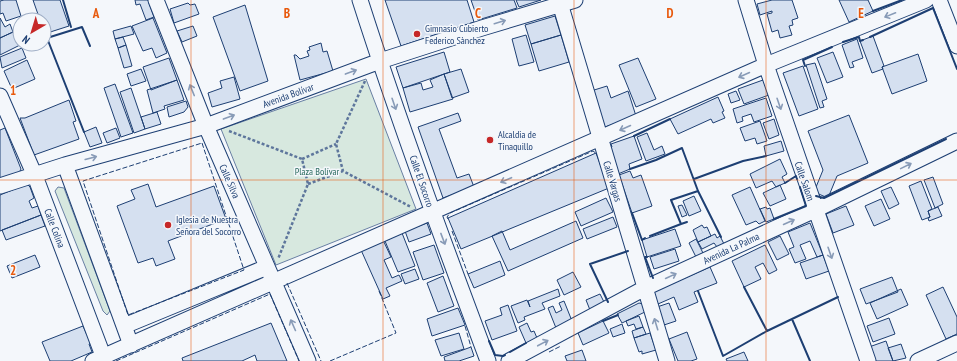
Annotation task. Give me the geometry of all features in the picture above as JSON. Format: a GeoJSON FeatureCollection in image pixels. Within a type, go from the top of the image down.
{"type":"FeatureCollection","features":[{"type":"Feature","properties":{"kind":"street","name":"Calle Silva"},"geometry":{"type":"LineString","coordinates":[[156,0],[206,126],[272,266],[274,282],[308,361]]}},
{"type":"Feature","properties":{"kind":"street","name":"Calle El Socorro"},"geometry":{"type":"LineString","coordinates":[[360,0],[432,212],[488,361]]}},
{"type":"Feature","properties":{"kind":"street","name":"Avenida Bolívar"},"geometry":{"type":"LineString","coordinates":[[0,186],[35,176],[65,165],[206,126],[380,61],[559,2],[575,0]]}},
{"type":"Feature","properties":{"kind":"street","name":"Calle Salom"},"geometry":{"type":"LineString","coordinates":[[746,0],[766,65],[868,361]]}},
{"type":"Feature","properties":{"kind":"street"},"geometry":{"type":"LineString","coordinates":[[100,360],[131,344],[766,65],[926,0]]}},
{"type":"Feature","properties":{"kind":"street"},"geometry":{"type":"LineString","coordinates":[[939,0],[957,46]]}},
{"type":"Feature","properties":{"kind":"street","name":"Calle Vargas"},"geometry":{"type":"LineString","coordinates":[[559,2],[667,361]]}},
{"type":"Feature","properties":{"kind":"street","name":"Calle Colina"},"geometry":{"type":"LineString","coordinates":[[0,96],[35,176],[100,360]]}},
{"type":"Feature","properties":{"kind":"street","name":"Avenida La Palma"},"geometry":{"type":"LineString","coordinates":[[509,361],[645,288],[816,210],[957,141]]}},
{"type":"Feature","properties":{"kind":"street"},"geometry":{"type":"LineString","coordinates":[[65,165],[131,344]]}},
{"type":"Feature","properties":{"kind":"street"},"geometry":{"type":"LineString","coordinates":[[124,326],[272,266]]}},
{"type":"Feature","properties":{"kind":"street"},"geometry":{"type":"LineString","coordinates":[[918,361],[957,343]]}},
{"type":"Feature","properties":{"kind":"path"},"geometry":{"type":"LineString","coordinates":[[343,171],[336,144],[366,79]]}},
{"type":"Feature","properties":{"kind":"path"},"geometry":{"type":"LineString","coordinates":[[228,131],[302,159],[336,144]]}},
{"type":"Feature","properties":{"kind":"path"},"geometry":{"type":"LineString","coordinates":[[272,266],[308,184],[302,159]]}},
{"type":"Feature","properties":{"kind":"path"},"geometry":{"type":"LineString","coordinates":[[308,184],[343,171],[416,209]]}},
{"type":"Feature","properties":{"kind":"green space","name":"Plaza Bolívar"},"geometry":{"type":"Polygon","coordinates":[[[366,79],[416,209],[276,265],[221,129],[366,79]]]}},
{"type":"Feature","properties":{"kind":"green space"},"geometry":{"type":"Polygon","coordinates":[[[58,187],[64,188],[110,311],[107,315],[103,311],[55,191],[58,187]]]}},
{"type":"Feature","properties":{"kind":"building"},"geometry":{"type":"Polygon","coordinates":[[[16,0],[20,12],[12,12],[12,19],[6,21],[3,13],[0,14],[0,1],[16,0]]]}},
{"type":"Feature","properties":{"kind":"building"},"geometry":{"type":"Polygon","coordinates":[[[33,0],[60,0],[69,26],[52,31],[52,12],[37,12],[33,0]]]}},
{"type":"Feature","properties":{"kind":"building"},"geometry":{"type":"Polygon","coordinates":[[[135,0],[148,0],[154,17],[146,20],[140,4],[136,5],[135,0]]]}},
{"type":"Feature","properties":{"kind":"building","name":"Gimnasio Cubierto Federico Sànchez"},"geometry":{"type":"Polygon","coordinates":[[[385,0],[467,0],[474,22],[401,46],[385,0]]]}},
{"type":"Feature","properties":{"kind":"building"},"geometry":{"type":"Polygon","coordinates":[[[471,0],[514,0],[517,8],[478,20],[471,0]]]}},
{"type":"Feature","properties":{"kind":"building"},"geometry":{"type":"Polygon","coordinates":[[[516,0],[541,0],[519,7],[516,0]]]}},
{"type":"Feature","properties":{"kind":"building"},"geometry":{"type":"Polygon","coordinates":[[[772,0],[792,0],[798,18],[792,20],[793,25],[789,26],[792,35],[780,38],[778,30],[772,32],[767,14],[772,13],[772,11],[760,15],[757,4],[772,0]]]}},
{"type":"Feature","properties":{"kind":"building"},"geometry":{"type":"Polygon","coordinates":[[[839,0],[868,0],[873,11],[849,22],[839,0]]]}},
{"type":"Feature","properties":{"kind":"building"},"geometry":{"type":"Polygon","coordinates":[[[188,3],[190,5],[195,4],[199,14],[174,23],[170,9],[188,3]]]}},
{"type":"Feature","properties":{"kind":"building"},"geometry":{"type":"Polygon","coordinates":[[[245,5],[268,81],[240,91],[213,17],[245,5]]]}},
{"type":"Feature","properties":{"kind":"building"},"geometry":{"type":"Polygon","coordinates":[[[555,16],[561,35],[531,44],[525,25],[555,16]]]}},
{"type":"Feature","properties":{"kind":"building"},"geometry":{"type":"Polygon","coordinates":[[[0,18],[5,27],[10,24],[12,32],[0,38],[0,18]]]}},
{"type":"Feature","properties":{"kind":"building"},"geometry":{"type":"Polygon","coordinates":[[[153,18],[167,53],[156,58],[152,48],[143,51],[132,26],[153,18]]]}},
{"type":"Feature","properties":{"kind":"building"},"geometry":{"type":"Polygon","coordinates":[[[131,26],[134,34],[115,39],[113,31],[131,26]]]}},
{"type":"Feature","properties":{"kind":"building"},"geometry":{"type":"Polygon","coordinates":[[[193,26],[197,36],[182,42],[177,31],[193,26]]]}},
{"type":"Feature","properties":{"kind":"building"},"geometry":{"type":"Polygon","coordinates":[[[12,32],[12,49],[0,55],[0,38],[12,32]]]}},
{"type":"Feature","properties":{"kind":"building"},"geometry":{"type":"Polygon","coordinates":[[[526,35],[534,62],[519,66],[512,39],[526,35]]]}},
{"type":"Feature","properties":{"kind":"building"},"geometry":{"type":"Polygon","coordinates":[[[561,35],[569,62],[539,71],[531,44],[561,35]]]}},
{"type":"Feature","properties":{"kind":"building"},"geometry":{"type":"Polygon","coordinates":[[[873,36],[884,66],[882,67],[883,69],[872,73],[860,41],[873,36]]]}},
{"type":"Feature","properties":{"kind":"building"},"geometry":{"type":"Polygon","coordinates":[[[123,37],[126,45],[118,48],[115,39],[123,37]]]}},
{"type":"Feature","properties":{"kind":"building"},"geometry":{"type":"Polygon","coordinates":[[[857,39],[863,58],[852,62],[854,67],[850,68],[842,45],[857,39]]]}},
{"type":"Feature","properties":{"kind":"building"},"geometry":{"type":"Polygon","coordinates":[[[321,43],[323,52],[327,51],[333,71],[300,80],[294,55],[300,59],[309,56],[307,51],[310,50],[309,47],[321,43]]]}},
{"type":"Feature","properties":{"kind":"building"},"geometry":{"type":"Polygon","coordinates":[[[126,45],[132,66],[124,68],[118,48],[126,45]]]}},
{"type":"Feature","properties":{"kind":"building"},"geometry":{"type":"Polygon","coordinates":[[[12,52],[24,52],[26,58],[2,68],[0,57],[12,52]]]}},
{"type":"Feature","properties":{"kind":"building"},"geometry":{"type":"Polygon","coordinates":[[[444,52],[450,72],[403,88],[396,67],[444,52]]]}},
{"type":"Feature","properties":{"kind":"building"},"geometry":{"type":"Polygon","coordinates":[[[833,52],[843,77],[827,83],[817,58],[833,52]]]}},
{"type":"Feature","properties":{"kind":"building"},"geometry":{"type":"Polygon","coordinates":[[[918,54],[927,81],[892,94],[882,67],[918,54]]]}},
{"type":"Feature","properties":{"kind":"building"},"geometry":{"type":"Polygon","coordinates":[[[169,58],[177,80],[151,90],[143,67],[169,58]]]}},
{"type":"Feature","properties":{"kind":"building"},"geometry":{"type":"Polygon","coordinates":[[[638,58],[656,99],[636,107],[619,65],[638,58]]]}},
{"type":"Feature","properties":{"kind":"building"},"geometry":{"type":"Polygon","coordinates":[[[27,60],[35,79],[12,89],[4,71],[27,60]]]}},
{"type":"Feature","properties":{"kind":"building"},"geometry":{"type":"Polygon","coordinates":[[[815,63],[827,99],[822,101],[824,107],[820,108],[806,65],[815,63]]]}},
{"type":"Feature","properties":{"kind":"building"},"geometry":{"type":"Polygon","coordinates":[[[803,66],[818,109],[799,116],[783,73],[803,66]]]}},
{"type":"Feature","properties":{"kind":"building"},"geometry":{"type":"Polygon","coordinates":[[[141,69],[146,81],[131,86],[127,74],[141,69]]]}},
{"type":"Feature","properties":{"kind":"building"},"geometry":{"type":"Polygon","coordinates":[[[461,69],[469,92],[452,98],[444,74],[461,69]]]}},
{"type":"Feature","properties":{"kind":"building"},"geometry":{"type":"Polygon","coordinates":[[[444,74],[453,99],[410,112],[403,88],[421,83],[423,90],[433,87],[430,80],[444,74]]]}},
{"type":"Feature","properties":{"kind":"building"},"geometry":{"type":"Polygon","coordinates":[[[234,77],[240,99],[212,107],[208,93],[222,88],[220,81],[234,77]]]}},
{"type":"Feature","properties":{"kind":"building"},"geometry":{"type":"Polygon","coordinates":[[[177,80],[184,100],[164,106],[165,109],[153,113],[147,90],[177,80]]]}},
{"type":"Feature","properties":{"kind":"building"},"geometry":{"type":"Polygon","coordinates":[[[763,80],[769,95],[744,104],[738,89],[763,80]]]}},
{"type":"Feature","properties":{"kind":"building"},"geometry":{"type":"Polygon","coordinates":[[[115,84],[133,133],[121,137],[104,88],[115,84]]]}},
{"type":"Feature","properties":{"kind":"building"},"geometry":{"type":"Polygon","coordinates":[[[607,86],[611,98],[628,91],[636,116],[605,127],[591,91],[607,86]]]}},
{"type":"Feature","properties":{"kind":"building"},"geometry":{"type":"Polygon","coordinates":[[[131,88],[145,129],[134,133],[120,92],[131,88]]]}},
{"type":"Feature","properties":{"kind":"building"},"geometry":{"type":"Polygon","coordinates":[[[736,91],[740,100],[731,103],[728,94],[736,91]]]}},
{"type":"Feature","properties":{"kind":"building"},"geometry":{"type":"Polygon","coordinates":[[[718,97],[724,111],[722,112],[725,118],[713,123],[711,119],[678,134],[670,119],[718,97]]]}},
{"type":"Feature","properties":{"kind":"building"},"geometry":{"type":"Polygon","coordinates":[[[766,98],[772,116],[754,122],[751,114],[742,117],[743,121],[737,123],[733,109],[766,98]]]}},
{"type":"Feature","properties":{"kind":"building"},"geometry":{"type":"Polygon","coordinates":[[[69,100],[76,121],[73,122],[79,139],[34,155],[20,118],[25,118],[69,100]]]}},
{"type":"Feature","properties":{"kind":"building"},"geometry":{"type":"Polygon","coordinates":[[[186,101],[188,107],[184,112],[169,117],[167,107],[186,101]]]}},
{"type":"Feature","properties":{"kind":"building"},"geometry":{"type":"Polygon","coordinates":[[[157,112],[161,124],[145,129],[141,117],[157,112]]]}},
{"type":"Feature","properties":{"kind":"building"},"geometry":{"type":"Polygon","coordinates":[[[458,113],[461,121],[439,129],[457,178],[469,174],[474,187],[443,198],[418,127],[458,113]]]}},
{"type":"Feature","properties":{"kind":"building"},"geometry":{"type":"Polygon","coordinates":[[[849,115],[868,163],[837,176],[828,198],[814,192],[823,170],[808,131],[849,115]]]}},
{"type":"Feature","properties":{"kind":"building"},"geometry":{"type":"Polygon","coordinates":[[[774,119],[779,135],[769,139],[763,123],[774,119]]]}},
{"type":"Feature","properties":{"kind":"building"},"geometry":{"type":"Polygon","coordinates":[[[760,121],[767,141],[757,144],[755,138],[745,141],[740,128],[760,121]]]}},
{"type":"Feature","properties":{"kind":"building"},"geometry":{"type":"Polygon","coordinates":[[[96,127],[102,143],[90,147],[84,132],[96,127]]]}},
{"type":"Feature","properties":{"kind":"building"},"geometry":{"type":"Polygon","coordinates":[[[5,128],[21,169],[19,173],[0,179],[0,130],[5,128]]]}},
{"type":"Feature","properties":{"kind":"building"},"geometry":{"type":"Polygon","coordinates":[[[116,128],[120,138],[107,143],[103,133],[116,128]]]}},
{"type":"Feature","properties":{"kind":"building"},"geometry":{"type":"Polygon","coordinates":[[[647,133],[654,150],[662,146],[665,154],[646,161],[637,137],[647,133]]]}},
{"type":"Feature","properties":{"kind":"building"},"geometry":{"type":"Polygon","coordinates":[[[634,136],[642,159],[629,164],[630,169],[618,174],[609,148],[612,147],[611,144],[634,136]]]}},
{"type":"Feature","properties":{"kind":"building"},"geometry":{"type":"Polygon","coordinates":[[[781,141],[784,151],[766,156],[764,146],[781,141]]]}},
{"type":"Feature","properties":{"kind":"building"},"geometry":{"type":"Polygon","coordinates":[[[596,153],[609,188],[461,249],[448,218],[596,153]]]}},
{"type":"Feature","properties":{"kind":"building"},"geometry":{"type":"Polygon","coordinates":[[[780,159],[787,174],[782,177],[785,183],[776,187],[772,181],[756,188],[750,174],[780,159]]]}},
{"type":"Feature","properties":{"kind":"building"},"geometry":{"type":"Polygon","coordinates":[[[630,171],[633,178],[641,175],[652,206],[632,213],[619,175],[630,171]]]}},
{"type":"Feature","properties":{"kind":"building"},"geometry":{"type":"Polygon","coordinates":[[[933,177],[943,204],[935,208],[924,180],[933,177]]]}},
{"type":"Feature","properties":{"kind":"building"},"geometry":{"type":"Polygon","coordinates":[[[921,181],[932,209],[928,211],[930,217],[922,220],[909,186],[921,181]]]}},
{"type":"Feature","properties":{"kind":"building"},"geometry":{"type":"Polygon","coordinates":[[[27,184],[30,187],[34,198],[29,201],[32,208],[38,206],[41,215],[0,231],[0,195],[27,184]]]}},
{"type":"Feature","properties":{"kind":"building","name":"Iglesia de Nuestra Señora del Socorro"},"geometry":{"type":"Polygon","coordinates":[[[148,184],[156,207],[214,186],[226,219],[168,241],[175,259],[156,266],[153,258],[138,263],[117,206],[135,199],[131,190],[148,184]]]}},
{"type":"Feature","properties":{"kind":"building"},"geometry":{"type":"Polygon","coordinates":[[[780,185],[786,199],[770,206],[763,193],[780,185]]]}},
{"type":"Feature","properties":{"kind":"building"},"geometry":{"type":"Polygon","coordinates":[[[750,187],[765,221],[759,224],[756,221],[746,225],[732,195],[750,187]]]}},
{"type":"Feature","properties":{"kind":"building"},"geometry":{"type":"Polygon","coordinates":[[[891,187],[899,204],[889,209],[881,191],[891,187]]]}},
{"type":"Feature","properties":{"kind":"building"},"geometry":{"type":"Polygon","coordinates":[[[694,196],[701,211],[689,216],[683,201],[694,196]]]}},
{"type":"Feature","properties":{"kind":"building"},"geometry":{"type":"Polygon","coordinates":[[[606,198],[613,212],[581,226],[575,212],[606,198]]]}},
{"type":"Feature","properties":{"kind":"building"},"geometry":{"type":"Polygon","coordinates":[[[881,199],[890,219],[874,226],[865,206],[881,199]]]}},
{"type":"Feature","properties":{"kind":"building"},"geometry":{"type":"Polygon","coordinates":[[[682,205],[687,215],[682,217],[678,206],[682,205]]]}},
{"type":"Feature","properties":{"kind":"building"},"geometry":{"type":"Polygon","coordinates":[[[846,206],[854,225],[833,233],[826,214],[846,206]]]}},
{"type":"Feature","properties":{"kind":"building"},"geometry":{"type":"Polygon","coordinates":[[[766,207],[767,209],[770,208],[774,219],[766,222],[760,209],[766,207]]]}},
{"type":"Feature","properties":{"kind":"building"},"geometry":{"type":"Polygon","coordinates":[[[938,207],[942,216],[929,221],[928,218],[930,217],[928,211],[938,207]]]}},
{"type":"Feature","properties":{"kind":"building"},"geometry":{"type":"Polygon","coordinates":[[[41,215],[45,226],[6,240],[2,230],[41,215]]]}},
{"type":"Feature","properties":{"kind":"building"},"geometry":{"type":"Polygon","coordinates":[[[613,217],[617,227],[587,239],[583,229],[613,217]]]}},
{"type":"Feature","properties":{"kind":"building"},"geometry":{"type":"Polygon","coordinates":[[[576,221],[583,238],[508,271],[492,236],[502,231],[510,250],[576,221]]]}},
{"type":"Feature","properties":{"kind":"building"},"geometry":{"type":"Polygon","coordinates":[[[427,223],[431,234],[409,242],[405,231],[427,223]]]}},
{"type":"Feature","properties":{"kind":"building"},"geometry":{"type":"Polygon","coordinates":[[[810,223],[823,255],[817,257],[810,241],[800,245],[806,259],[795,263],[789,249],[794,247],[788,232],[810,223]]]}},
{"type":"Feature","properties":{"kind":"building"},"geometry":{"type":"Polygon","coordinates":[[[702,225],[704,228],[707,227],[711,236],[698,242],[693,230],[702,225]]]}},
{"type":"Feature","properties":{"kind":"building"},"geometry":{"type":"Polygon","coordinates":[[[675,229],[681,246],[647,257],[642,240],[675,229]]]}},
{"type":"Feature","properties":{"kind":"building"},"geometry":{"type":"Polygon","coordinates":[[[402,233],[415,266],[398,272],[385,241],[402,233]]]}},
{"type":"Feature","properties":{"kind":"building"},"geometry":{"type":"Polygon","coordinates":[[[715,234],[717,238],[720,236],[724,244],[717,247],[714,243],[702,249],[698,242],[715,234]]]}},
{"type":"Feature","properties":{"kind":"building"},"geometry":{"type":"Polygon","coordinates":[[[780,236],[789,254],[777,260],[768,242],[780,236]]]}},
{"type":"Feature","properties":{"kind":"building"},"geometry":{"type":"Polygon","coordinates":[[[696,239],[703,253],[696,257],[689,243],[696,239]]]}},
{"type":"Feature","properties":{"kind":"building"},"geometry":{"type":"Polygon","coordinates":[[[383,240],[391,257],[384,260],[392,278],[399,275],[402,281],[386,288],[390,296],[383,299],[361,250],[383,240]]]}},
{"type":"Feature","properties":{"kind":"building"},"geometry":{"type":"Polygon","coordinates":[[[434,245],[444,273],[423,280],[413,252],[434,245]]]}},
{"type":"Feature","properties":{"kind":"building"},"geometry":{"type":"Polygon","coordinates":[[[765,245],[777,270],[769,274],[763,263],[755,267],[761,279],[744,287],[732,261],[765,245]]]}},
{"type":"Feature","properties":{"kind":"building"},"geometry":{"type":"Polygon","coordinates":[[[675,249],[679,261],[654,269],[650,257],[675,249]]]}},
{"type":"Feature","properties":{"kind":"building"},"geometry":{"type":"Polygon","coordinates":[[[35,255],[40,267],[12,278],[7,266],[35,255]]]}},
{"type":"Feature","properties":{"kind":"building"},"geometry":{"type":"Polygon","coordinates":[[[823,255],[829,271],[806,279],[800,263],[823,255]]]}},
{"type":"Feature","properties":{"kind":"building"},"geometry":{"type":"Polygon","coordinates":[[[500,261],[505,275],[474,288],[468,274],[500,261]]]}},
{"type":"Feature","properties":{"kind":"building"},"geometry":{"type":"Polygon","coordinates":[[[710,267],[717,283],[694,292],[698,302],[679,310],[674,297],[658,304],[653,292],[710,267]]]}},
{"type":"Feature","properties":{"kind":"building"},"geometry":{"type":"Polygon","coordinates":[[[415,269],[419,279],[405,284],[401,274],[415,269]]]}},
{"type":"Feature","properties":{"kind":"building"},"geometry":{"type":"Polygon","coordinates":[[[573,272],[581,287],[564,295],[557,280],[573,272]]]}},
{"type":"Feature","properties":{"kind":"building"},"geometry":{"type":"Polygon","coordinates":[[[443,276],[454,306],[438,312],[427,283],[443,276]]]}},
{"type":"Feature","properties":{"kind":"building"},"geometry":{"type":"Polygon","coordinates":[[[892,277],[898,292],[866,304],[860,289],[892,277]]]}},
{"type":"Feature","properties":{"kind":"building"},"geometry":{"type":"Polygon","coordinates":[[[943,287],[957,317],[957,334],[946,339],[926,295],[943,287]]]}},
{"type":"Feature","properties":{"kind":"building"},"geometry":{"type":"Polygon","coordinates":[[[558,289],[560,296],[542,303],[545,309],[524,317],[525,320],[518,323],[511,306],[527,300],[530,307],[528,301],[558,289]]]}},
{"type":"Feature","properties":{"kind":"building"},"geometry":{"type":"Polygon","coordinates":[[[901,289],[908,305],[877,319],[870,303],[901,289]]]}},
{"type":"Feature","properties":{"kind":"building"},"geometry":{"type":"Polygon","coordinates":[[[600,294],[605,304],[590,310],[586,300],[600,294]]]}},
{"type":"Feature","properties":{"kind":"building"},"geometry":{"type":"Polygon","coordinates":[[[564,301],[572,321],[556,328],[548,308],[553,306],[556,313],[562,310],[559,303],[564,301]]]}},
{"type":"Feature","properties":{"kind":"building"},"geometry":{"type":"Polygon","coordinates":[[[639,303],[643,304],[647,311],[622,323],[617,314],[639,303]]]}},
{"type":"Feature","properties":{"kind":"building"},"geometry":{"type":"Polygon","coordinates":[[[669,303],[676,321],[664,325],[657,307],[669,303]]]}},
{"type":"Feature","properties":{"kind":"building"},"geometry":{"type":"Polygon","coordinates":[[[508,305],[517,331],[492,340],[485,321],[502,315],[500,308],[508,305]]]}},
{"type":"Feature","properties":{"kind":"building"},"geometry":{"type":"Polygon","coordinates":[[[458,308],[465,325],[432,336],[427,319],[458,308]]]}},
{"type":"Feature","properties":{"kind":"building"},"geometry":{"type":"Polygon","coordinates":[[[639,316],[643,327],[636,329],[634,324],[628,326],[626,321],[639,316]]]}},
{"type":"Feature","properties":{"kind":"building"},"geometry":{"type":"Polygon","coordinates":[[[889,318],[895,334],[873,342],[867,326],[889,318]]]}},
{"type":"Feature","properties":{"kind":"building"},"geometry":{"type":"Polygon","coordinates":[[[603,321],[609,333],[583,345],[578,333],[603,321]]]}},
{"type":"Feature","properties":{"kind":"building"},"geometry":{"type":"Polygon","coordinates":[[[271,323],[287,361],[257,361],[255,355],[242,361],[183,361],[182,358],[271,323]]]}},
{"type":"Feature","properties":{"kind":"building"},"geometry":{"type":"Polygon","coordinates":[[[527,323],[531,332],[534,331],[537,338],[526,343],[519,327],[527,323]]]}},
{"type":"Feature","properties":{"kind":"building"},"geometry":{"type":"Polygon","coordinates":[[[622,324],[625,333],[613,337],[610,329],[622,324]]]}},
{"type":"Feature","properties":{"kind":"building"},"geometry":{"type":"Polygon","coordinates":[[[83,326],[87,335],[90,334],[93,342],[89,344],[92,352],[71,361],[50,361],[42,342],[83,326]]]}},
{"type":"Feature","properties":{"kind":"building"},"geometry":{"type":"Polygon","coordinates":[[[643,327],[646,334],[634,338],[632,331],[643,327]]]}},
{"type":"Feature","properties":{"kind":"building"},"geometry":{"type":"Polygon","coordinates":[[[687,332],[697,359],[691,361],[678,361],[669,339],[687,332]]]}},
{"type":"Feature","properties":{"kind":"building"},"geometry":{"type":"Polygon","coordinates":[[[459,333],[464,349],[441,356],[435,340],[459,333]]]}},
{"type":"Feature","properties":{"kind":"building"},"geometry":{"type":"Polygon","coordinates":[[[650,333],[656,350],[642,354],[642,351],[639,352],[634,338],[650,333]]]}},
{"type":"Feature","properties":{"kind":"building"},"geometry":{"type":"Polygon","coordinates":[[[886,341],[893,361],[875,361],[869,347],[886,341]]]}},
{"type":"Feature","properties":{"kind":"building"},"geometry":{"type":"Polygon","coordinates":[[[901,344],[906,358],[893,361],[888,348],[901,344]]]}},
{"type":"Feature","properties":{"kind":"building"},"geometry":{"type":"Polygon","coordinates":[[[471,347],[474,356],[459,361],[445,361],[444,357],[471,347]]]}},
{"type":"Feature","properties":{"kind":"building"},"geometry":{"type":"Polygon","coordinates":[[[582,350],[586,361],[567,361],[565,356],[582,350]]]}},
{"type":"Feature","properties":{"kind":"building"},"geometry":{"type":"Polygon","coordinates":[[[744,352],[748,361],[727,361],[726,359],[744,352]]]}},
{"type":"Feature","properties":{"kind":"fence"},"geometry":{"type":"LineString","coordinates":[[202,143],[244,270],[128,315],[83,181],[202,143]]}},
{"type":"Feature","properties":{"kind":"fence"},"geometry":{"type":"LineString","coordinates":[[448,219],[447,217],[450,213],[593,151],[597,154]]}},
{"type":"Feature","properties":{"kind":"fence"},"geometry":{"type":"LineString","coordinates":[[452,231],[468,274]]}},
{"type":"Feature","properties":{"kind":"fence"},"geometry":{"type":"LineString","coordinates":[[287,283],[321,361]]}},
{"type":"Feature","properties":{"kind":"fence"},"geometry":{"type":"LineString","coordinates":[[330,361],[396,333],[379,291]]}},
{"type":"Feature","properties":{"kind":"fence"},"geometry":{"type":"LineString","coordinates":[[116,361],[270,294],[299,361]]}},
{"type":"Feature","properties":{"kind":"fence"},"geometry":{"type":"LineString","coordinates":[[465,326],[471,347]]}},
{"type":"Feature","properties":{"kind":"fence"},"geometry":{"type":"LineString","coordinates":[[549,352],[561,346]]}},
{"type":"Feature","properties":{"kind":"wall"},"geometry":{"type":"LineString","coordinates":[[63,0],[71,27]]}},
{"type":"Feature","properties":{"kind":"wall"},"geometry":{"type":"LineString","coordinates":[[873,11],[902,0]]}},
{"type":"Feature","properties":{"kind":"wall"},"geometry":{"type":"LineString","coordinates":[[870,37],[933,8],[957,69]]}},
{"type":"Feature","properties":{"kind":"wall"},"geometry":{"type":"LineString","coordinates":[[84,132],[47,38],[82,27],[90,46]]}},
{"type":"Feature","properties":{"kind":"wall"},"geometry":{"type":"LineString","coordinates":[[843,42],[859,37],[860,41],[863,40]]}},
{"type":"Feature","properties":{"kind":"wall"},"geometry":{"type":"LineString","coordinates":[[805,66],[803,60],[832,47]]}},
{"type":"Feature","properties":{"kind":"wall"},"geometry":{"type":"LineString","coordinates":[[634,136],[670,119]]}},
{"type":"Feature","properties":{"kind":"wall"},"geometry":{"type":"LineString","coordinates":[[816,196],[824,198],[946,139]]}},
{"type":"Feature","properties":{"kind":"wall"},"geometry":{"type":"LineString","coordinates":[[630,169],[656,160],[682,148],[698,191],[721,237]]}},
{"type":"Feature","properties":{"kind":"wall"},"geometry":{"type":"LineString","coordinates":[[694,179],[743,161],[766,156]]}},
{"type":"Feature","properties":{"kind":"wall"},"geometry":{"type":"LineString","coordinates":[[785,183],[796,176],[797,179]]}},
{"type":"Feature","properties":{"kind":"wall"},"geometry":{"type":"LineString","coordinates":[[774,219],[806,206],[800,187]]}},
{"type":"Feature","properties":{"kind":"wall"},"geometry":{"type":"LineString","coordinates":[[687,222],[681,224],[671,200],[698,191]]}},
{"type":"Feature","properties":{"kind":"wall"},"geometry":{"type":"LineString","coordinates":[[632,213],[642,240],[645,238]]}},
{"type":"Feature","properties":{"kind":"wall"},"geometry":{"type":"LineString","coordinates":[[650,236],[681,224]]}},
{"type":"Feature","properties":{"kind":"wall"},"geometry":{"type":"LineString","coordinates":[[608,302],[590,264],[628,251]]}},
{"type":"Feature","properties":{"kind":"wall"},"geometry":{"type":"LineString","coordinates":[[647,257],[645,257],[653,278]]}},
{"type":"Feature","properties":{"kind":"wall"},"geometry":{"type":"LineString","coordinates":[[744,287],[767,331],[792,319]]}},
{"type":"Feature","properties":{"kind":"wall"},"geometry":{"type":"LineString","coordinates":[[698,291],[723,356],[767,331]]}},
{"type":"Feature","properties":{"kind":"wall"},"geometry":{"type":"LineString","coordinates":[[810,361],[792,319],[838,297]]}},
{"type":"Feature","properties":{"kind":"wall"},"geometry":{"type":"LineString","coordinates":[[603,321],[618,315]]}},
{"type":"Feature","properties":{"kind":"wall"},"geometry":{"type":"LineString","coordinates":[[489,341],[495,355],[505,355]]}},
{"type":"Feature","properties":{"kind":"wall"},"geometry":{"type":"LineString","coordinates":[[510,352],[526,343]]}},
{"type":"Feature","properties":{"kind":"place","name":"Gimnasio Cubierto Federico Sànchez"},"geometry":{"type":"Point","coordinates":[417,34]}},
{"type":"Feature","properties":{"kind":"place","name":"Alcaldia de Tinaquillo"},"geometry":{"type":"Point","coordinates":[490,140]}},
{"type":"Feature","properties":{"kind":"place","name":"Iglesia de Nuestra Señora del Socorro"},"geometry":{"type":"Point","coordinates":[168,225]}}]}
